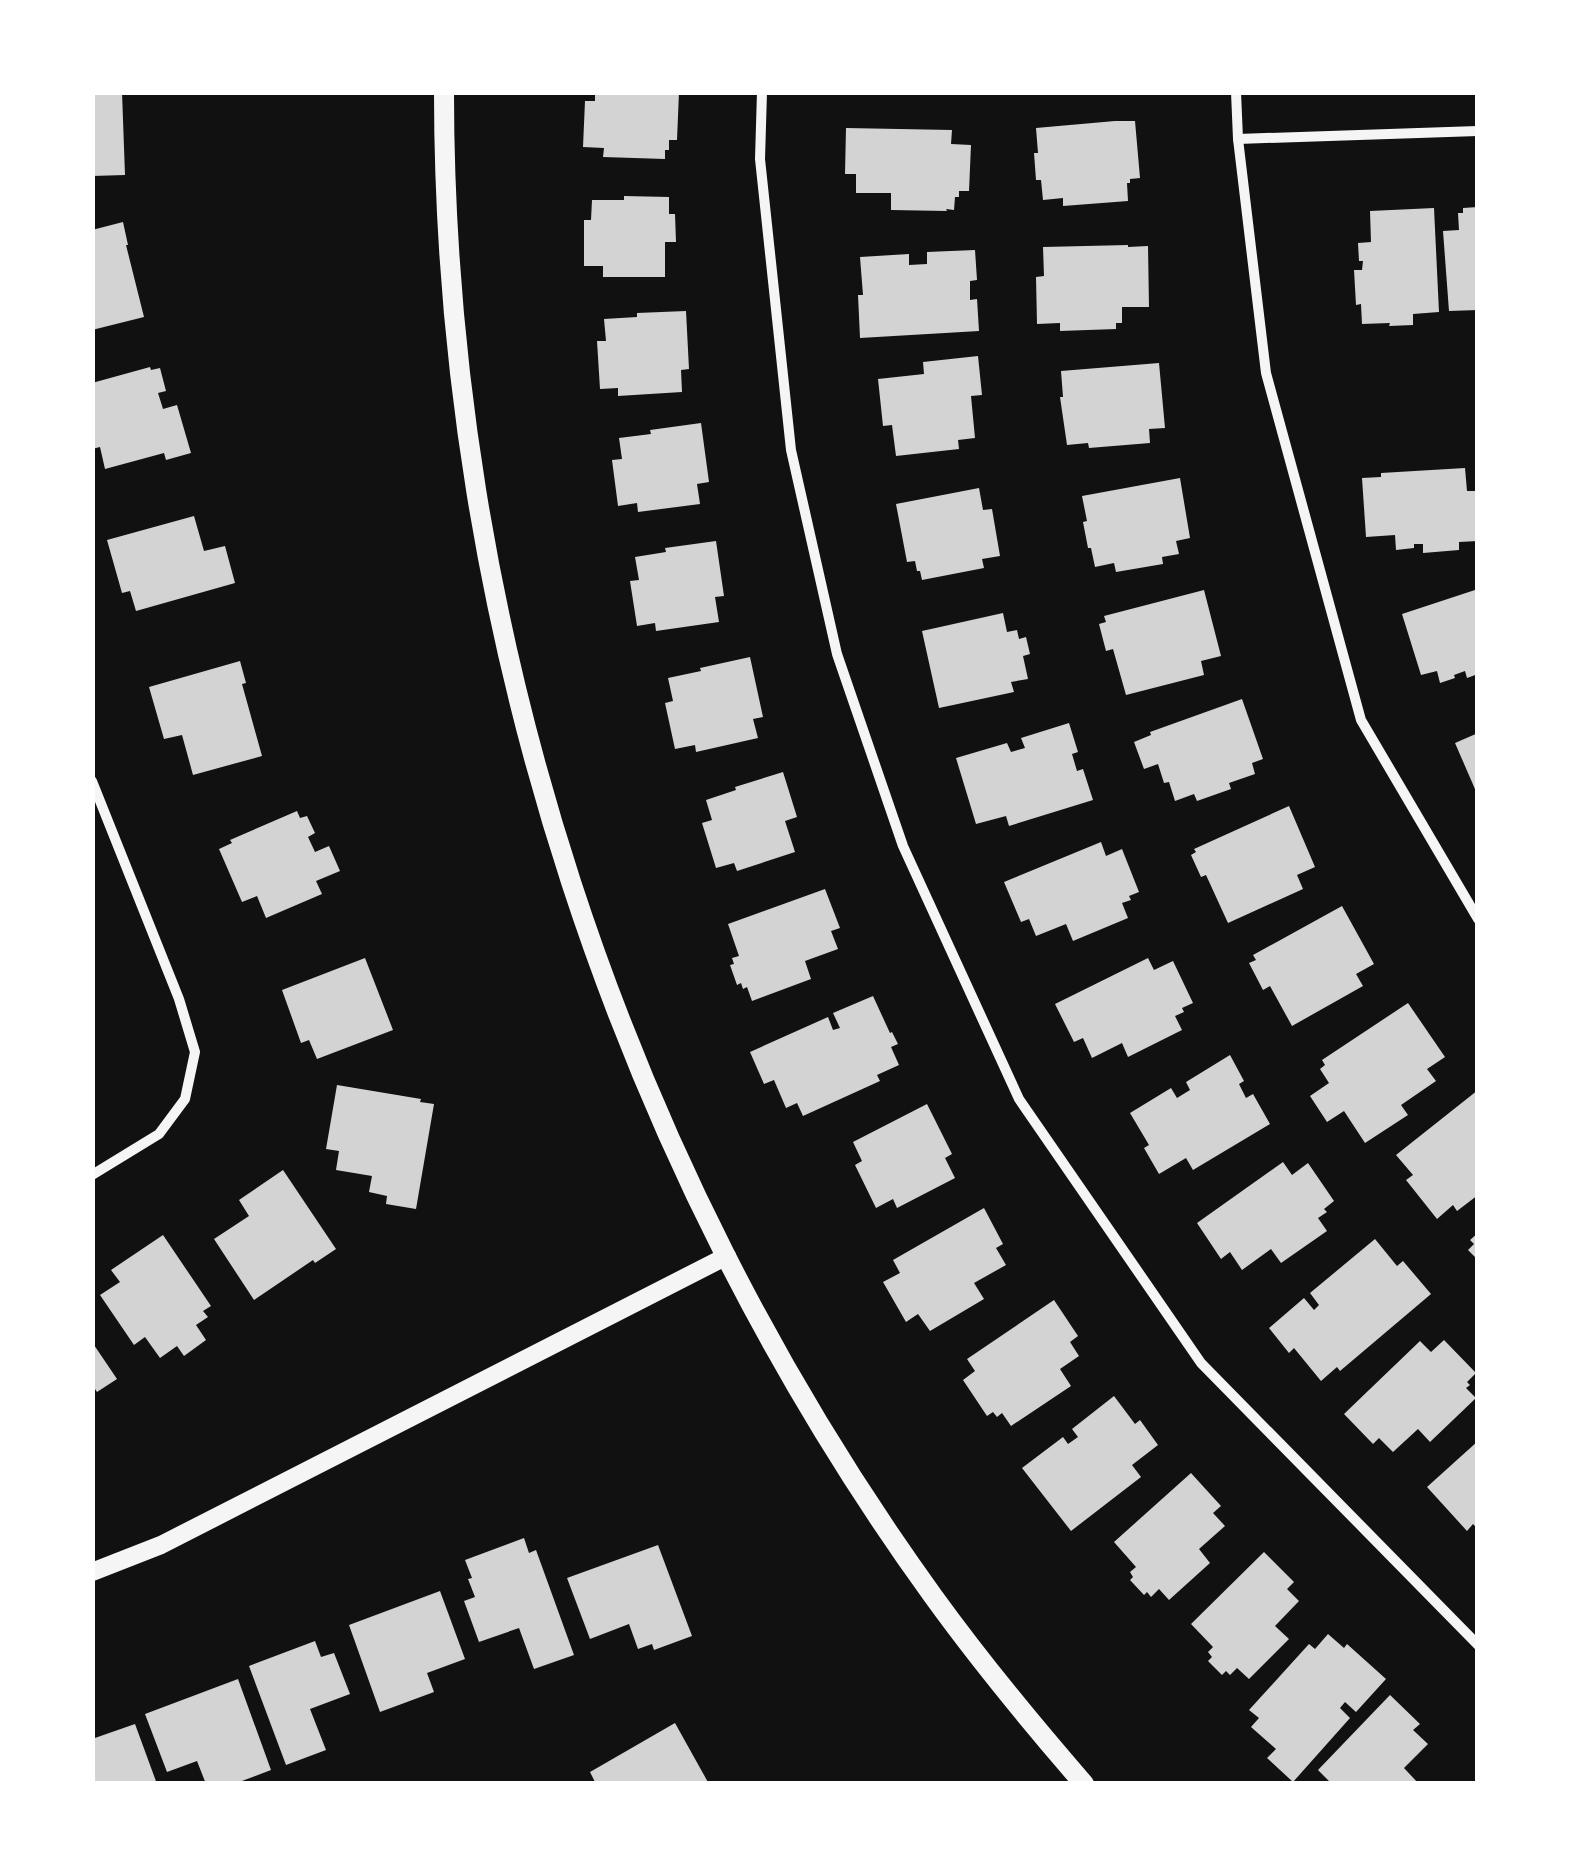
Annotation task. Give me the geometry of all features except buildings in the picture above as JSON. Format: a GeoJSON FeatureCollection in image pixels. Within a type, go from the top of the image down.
{"type":"FeatureCollection","features":[{"type":"Feature","properties":{"kind":"main road"},"geometry":{"type":"LineString","coordinates":[[444,92],[448,235],[456,334],[469,438],[501,623],[520,704],[600,968],[660,1117],[760,1321],[820,1425],[895,1541],[980,1659],[1084,1784]]}},
{"type":"Feature","properties":{"kind":"street"},"geometry":{"type":"LineString","coordinates":[[762,92],[760,159],[791,450],[836,654],[902,846],[1019,1099],[1201,1364],[1478,1646]]}},
{"type":"Feature","properties":{"kind":"street"},"geometry":{"type":"LineString","coordinates":[[1236,92],[1266,374],[1362,720],[1478,919]]}},
{"type":"Feature","properties":{"kind":"street"},"geometry":{"type":"LineString","coordinates":[[1238,138],[1478,131]]}},
{"type":"Feature","properties":{"kind":"street"},"geometry":{"type":"LineString","coordinates":[[92,781],[179,998],[194,1052],[185,1099],[159,1134],[92,1175]]}},
{"type":"Feature","properties":{"kind":"street"},"geometry":{"type":"LineString","coordinates":[[92,1572],[161,1545],[727,1256]]}}]}
